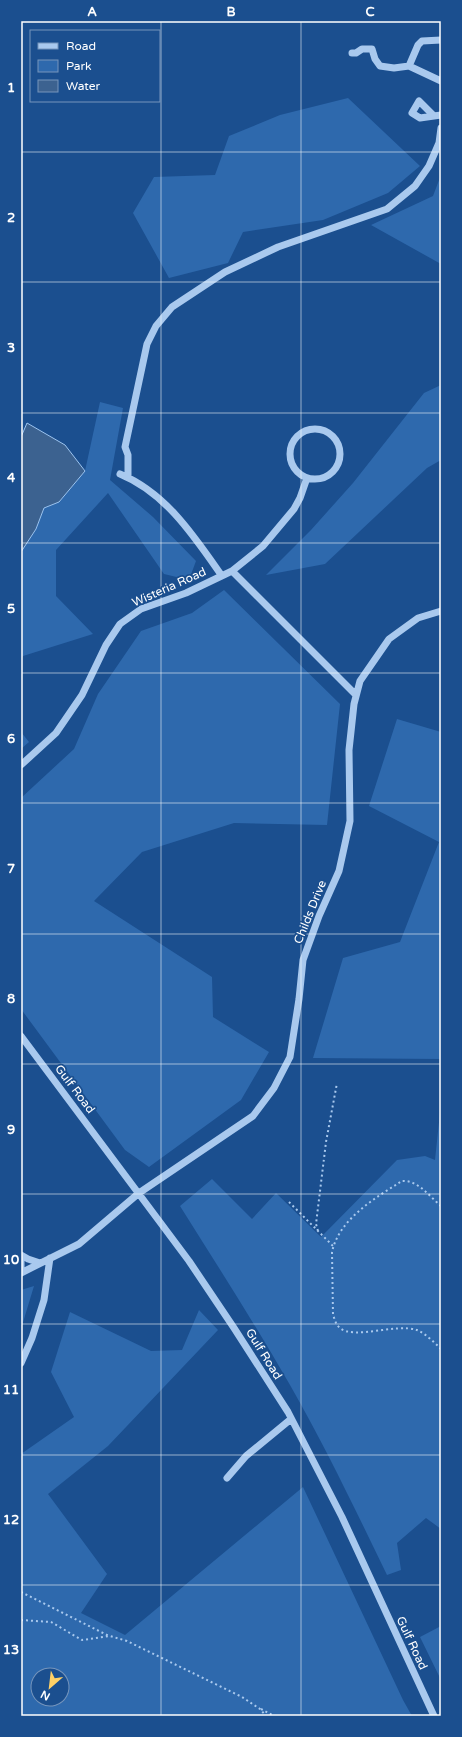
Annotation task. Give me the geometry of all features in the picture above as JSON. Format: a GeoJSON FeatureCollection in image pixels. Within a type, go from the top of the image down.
{"type":"FeatureCollection","features":[{"type":"Feature","properties":{"kind":"street"},"geometry":{"type":"LineString","coordinates":[[409,66],[418,45],[422,41],[441,40]]}},
{"type":"Feature","properties":{"kind":"street"},"geometry":{"type":"LineString","coordinates":[[352,53],[356,53],[362,49],[372,49],[375,59],[380,66],[394,68],[409,66],[441,81]]}},
{"type":"Feature","properties":{"kind":"street"},"geometry":{"type":"LineString","coordinates":[[128,477],[128,455],[125,447],[148,344],[156,326],[172,307],[218,276],[278,247],[387,209],[414,186],[429,166],[439,143],[441,128]]}},
{"type":"Feature","properties":{"kind":"street"},"geometry":{"type":"LineString","coordinates":[[310,430],[326,432],[333,437],[339,445],[341,453],[337,468],[330,476],[322,479],[311,480],[306,478],[298,472],[290,461],[292,445],[296,438],[302,433],[310,430]]}},
{"type":"Feature","properties":{"kind":"street"},"geometry":{"type":"LineString","coordinates":[[120,474],[137,481],[179,517],[222,576]]}},
{"type":"Feature","properties":{"kind":"street","name":"Wisteria Road"},"geometry":{"type":"LineString","coordinates":[[21,765],[56,733],[82,695],[106,645],[120,624],[141,609],[186,593],[232,571],[263,546],[294,509],[300,498],[306,478]]}},
{"type":"Feature","properties":{"kind":"street"},"geometry":{"type":"LineString","coordinates":[[232,571],[356,695]]}},
{"type":"Feature","properties":{"kind":"street","name":"Childs Drive"},"geometry":{"type":"LineString","coordinates":[[21,1273],[79,1244],[139,1192],[253,1116],[274,1088],[290,1057],[299,999],[303,960],[319,916],[338,872],[350,821],[349,750],[356,695],[360,681],[389,639],[418,618],[441,611]]}},
{"type":"Feature","properties":{"kind":"street","name":"Gulf Road"},"geometry":{"type":"LineString","coordinates":[[21,1036],[139,1192],[189,1261],[222,1310],[291,1420],[342,1517],[434,1716]]}},
{"type":"Feature","properties":{"kind":"street"},"geometry":{"type":"LineString","coordinates":[[21,1267],[21,1256],[40,1263]]}},
{"type":"Feature","properties":{"kind":"street"},"geometry":{"type":"LineString","coordinates":[[21,1363],[32,1338],[44,1300],[50,1258]]}},
{"type":"Feature","properties":{"kind":"street"},"geometry":{"type":"LineString","coordinates":[[227,1478],[246,1456],[291,1420]]}},
{"type":"Feature","properties":{"kind":"path"},"geometry":{"type":"LineString","coordinates":[[318,1230],[316,1224],[323,1167],[337,1083]]}},
{"type":"Feature","properties":{"kind":"path"},"geometry":{"type":"LineString","coordinates":[[441,1206],[416,1184],[408,1180],[402,1181],[352,1218],[333,1246],[332,1252],[333,1315],[335,1322],[340,1328],[347,1332],[356,1333],[391,1328],[417,1330],[428,1337],[441,1349]]}},
{"type":"Feature","properties":{"kind":"path"},"geometry":{"type":"LineString","coordinates":[[289,1202],[333,1246]]}},
{"type":"Feature","properties":{"kind":"path"},"geometry":{"type":"LineString","coordinates":[[21,1592],[70,1614],[110,1636],[127,1641],[193,1672],[242,1697],[274,1716]]}},
{"type":"Feature","properties":{"kind":"path"},"geometry":{"type":"LineString","coordinates":[[21,1620],[51,1622],[82,1640],[110,1636]]}},
{"type":"Feature","properties":{"kind":"path"},"geometry":{"type":"LineString","coordinates":[[260,1709],[266,1716]]}},
{"type":"Feature","properties":{"kind":"green space"},"geometry":{"type":"Polygon","coordinates":[[[348,98],[420,166],[388,193],[323,220],[243,232],[228,263],[169,278],[133,213],[154,177],[215,175],[229,136],[280,115],[348,98]]]}},
{"type":"Feature","properties":{"kind":"green space"},"geometry":{"type":"Polygon","coordinates":[[[441,175],[441,264],[371,225],[433,196],[441,175]]]}},
{"type":"Feature","properties":{"kind":"green space"},"geometry":{"type":"Polygon","coordinates":[[[441,385],[441,460],[427,468],[325,564],[266,575],[311,530],[353,483],[424,393],[441,385]]]}},
{"type":"Feature","properties":{"kind":"green space"},"geometry":{"type":"Polygon","coordinates":[[[100,402],[123,408],[110,480],[153,517],[196,561],[189,580],[164,574],[108,493],[56,550],[56,596],[93,634],[23,656],[21,660],[21,552],[36,529],[44,508],[59,502],[85,471],[100,402]]]}},
{"type":"Feature","properties":{"kind":"green space"},"geometry":{"type":"Polygon","coordinates":[[[224,590],[340,704],[327,825],[234,823],[142,852],[94,901],[212,977],[213,1017],[269,1052],[241,1100],[149,1167],[125,1150],[21,1009],[21,798],[74,749],[98,694],[141,631],[192,613],[224,590]]]}},
{"type":"Feature","properties":{"kind":"green space"},"geometry":{"type":"Polygon","coordinates":[[[397,719],[441,732],[441,1059],[313,1058],[343,958],[400,942],[439,842],[369,806],[397,719]]]}},
{"type":"Feature","properties":{"kind":"green space"},"geometry":{"type":"Polygon","coordinates":[[[21,732],[29,742],[21,749],[21,732]]]}},
{"type":"Feature","properties":{"kind":"green space"},"geometry":{"type":"Polygon","coordinates":[[[441,1103],[441,1529],[426,1518],[397,1543],[401,1570],[387,1575],[316,1431],[236,1295],[180,1206],[212,1179],[252,1219],[276,1193],[321,1237],[397,1160],[425,1156],[435,1160],[441,1103]]]}},
{"type":"Feature","properties":{"kind":"green space"},"geometry":{"type":"Polygon","coordinates":[[[34,1286],[21,1329],[21,1290],[34,1286]]]}},
{"type":"Feature","properties":{"kind":"green space"},"geometry":{"type":"Polygon","coordinates":[[[199,1310],[218,1330],[108,1446],[48,1494],[107,1574],[81,1613],[125,1635],[303,1487],[403,1700],[412,1716],[21,1716],[21,1454],[74,1417],[51,1372],[70,1312],[151,1351],[182,1350],[199,1310]]]}},
{"type":"Feature","properties":{"kind":"green space"},"geometry":{"type":"Polygon","coordinates":[[[441,1626],[441,1680],[420,1637],[441,1626]]]}},
{"type":"Feature","properties":{"kind":"water"},"geometry":{"type":"Polygon","coordinates":[[[27,423],[65,445],[85,471],[59,502],[44,508],[36,529],[21,552],[21,437],[27,423]]]}}]}
